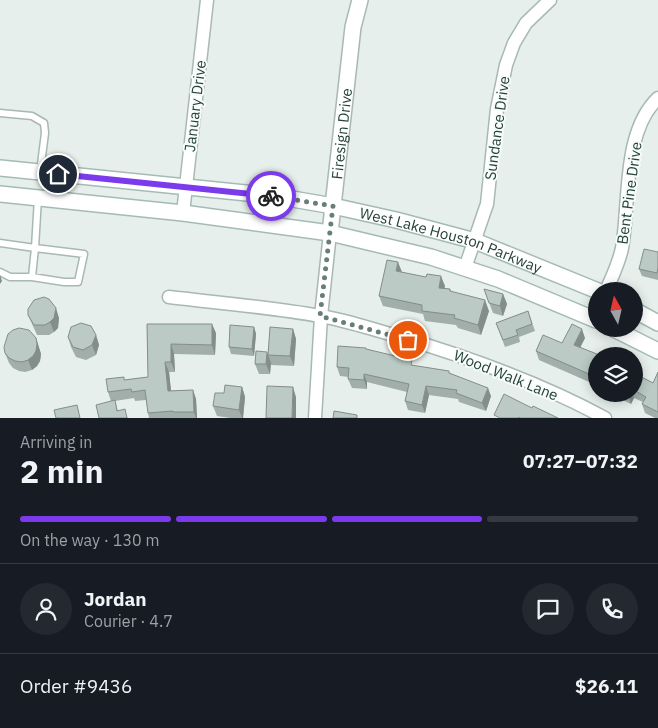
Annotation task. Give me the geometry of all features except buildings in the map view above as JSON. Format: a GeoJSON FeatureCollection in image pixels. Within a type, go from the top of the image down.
{"type":"FeatureCollection","features":[{"type":"Feature","properties":{"kind":"main road","name":"Firesign Drive"},"geometry":{"type":"LineString","coordinates":[[330,233],[353,27],[360,0]]}},
{"type":"Feature","properties":{"kind":"main road","name":"West Lake Houston Parkway"},"geometry":{"type":"LineString","coordinates":[[0,168],[275,196],[333,206],[475,241],[588,287]]}},
{"type":"Feature","properties":{"kind":"main road"},"geometry":{"type":"LineString","coordinates":[[38,198],[40,172]]}},
{"type":"Feature","properties":{"kind":"main road","name":"West Lake Houston Parkway"},"geometry":{"type":"LineString","coordinates":[[0,194],[183,213],[330,233],[431,257],[498,279],[588,313]]}},
{"type":"Feature","properties":{"kind":"main road"},"geometry":{"type":"LineString","coordinates":[[643,315],[658,323]]}},
{"type":"Feature","properties":{"kind":"main road"},"geometry":{"type":"LineString","coordinates":[[632,338],[658,351]]}},
{"type":"Feature","properties":{"kind":"street","name":"January Drive"},"geometry":{"type":"LineString","coordinates":[[183,213],[208,0]]}},
{"type":"Feature","properties":{"kind":"street","name":"Sundance Drive"},"geometry":{"type":"LineString","coordinates":[[465,268],[487,204],[497,108],[506,65],[514,43],[526,23],[550,0]]}},
{"type":"Feature","properties":{"kind":"street","name":"Bent Pine Drive"},"geometry":{"type":"LineString","coordinates":[[610,282],[622,248],[632,152],[646,113],[658,98]]}},
{"type":"Feature","properties":{"kind":"street","name":"Firesign Drive"},"geometry":{"type":"LineString","coordinates":[[315,418],[320,316],[330,233]]}},
{"type":"Feature","properties":{"kind":"street","name":"Wood Walk Lane"},"geometry":{"type":"LineString","coordinates":[[169,297],[320,316],[442,349],[540,386],[605,418]]}},
{"type":"Feature","properties":{"kind":"lane"},"geometry":{"type":"LineString","coordinates":[[0,113],[32,116],[44,123],[45,133],[40,172]]}},
{"type":"Feature","properties":{"kind":"lane"},"geometry":{"type":"LineString","coordinates":[[32,277],[38,198]]}},
{"type":"Feature","properties":{"kind":"lane"},"geometry":{"type":"LineString","coordinates":[[0,243],[84,254],[78,282],[64,282],[32,277],[10,277],[0,272]]}},
{"type":"Feature","properties":{"kind":"way so far"},"geometry":{"type":"LineString","coordinates":[[271,196],[333,206],[320,316],[408,340]]}},
{"type":"Feature","properties":{"kind":"route"},"geometry":{"type":"LineString","coordinates":[[58,174],[271,196]]}}]}
